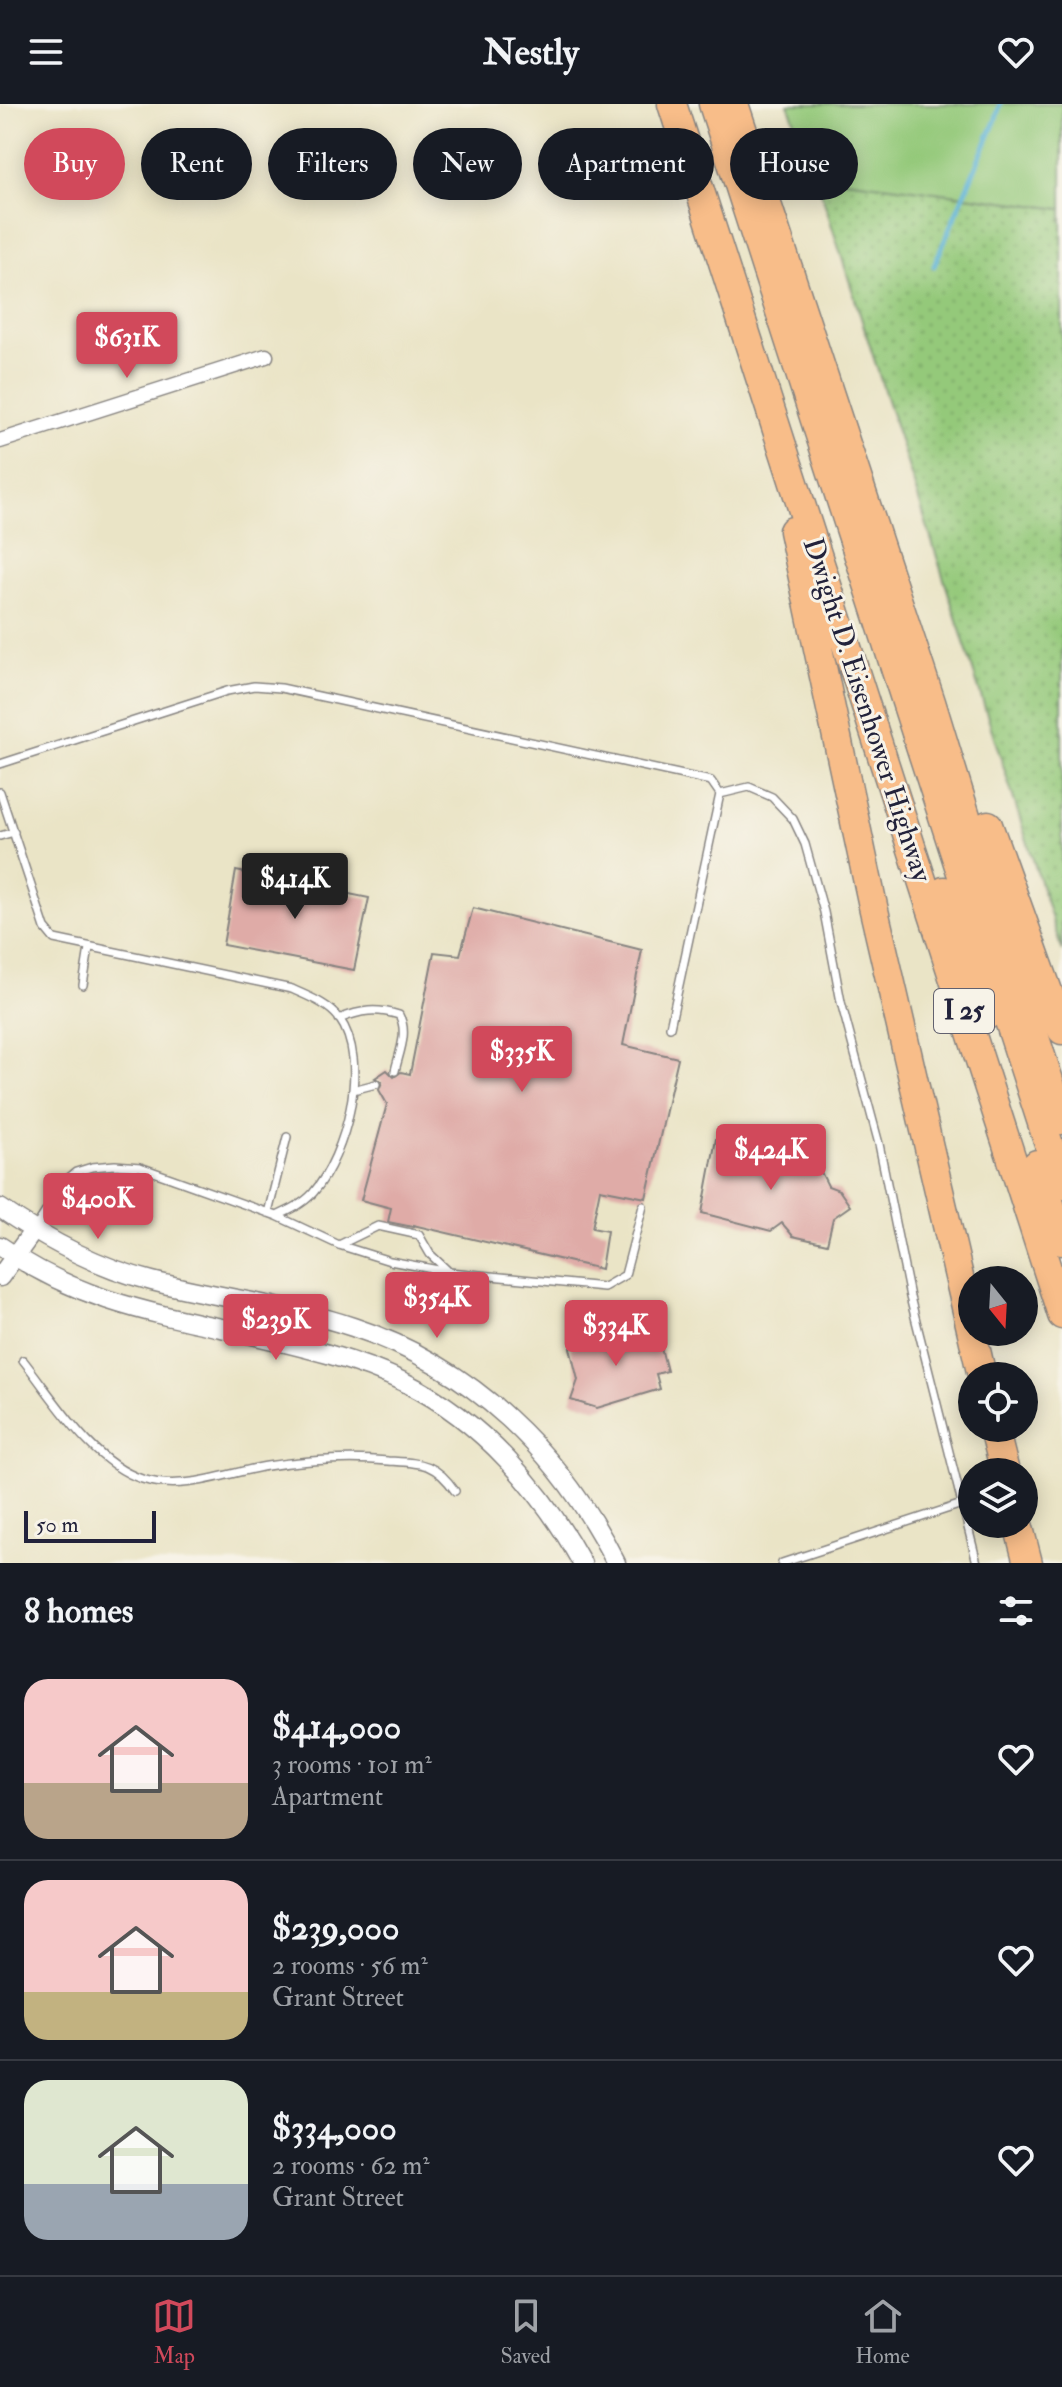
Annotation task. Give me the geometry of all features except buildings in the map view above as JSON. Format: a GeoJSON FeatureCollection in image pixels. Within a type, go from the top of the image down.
{"type":"FeatureCollection","features":[{"type":"Feature","properties":{"kind":"highway","name":"Dwight D. Eisenhower Highway"},"geometry":{"type":"LineString","coordinates":[[672,104],[1062,1315]]}},
{"type":"Feature","properties":{"kind":"highway"},"geometry":{"type":"LineString","coordinates":[[713,104],[1062,1185]]}},
{"type":"Feature","properties":{"kind":"highway","name":"I 25"},"geometry":{"type":"LineString","coordinates":[[734,104],[931,702],[1062,1120]]}},
{"type":"Feature","properties":{"kind":"highway"},"geometry":{"type":"LineString","coordinates":[[749,343],[819,646],[873,906],[979,1362]]}},
{"type":"Feature","properties":{"kind":"highway"},"geometry":{"type":"LineString","coordinates":[[931,702],[959,746],[1062,1030]]}},
{"type":"Feature","properties":{"kind":"highway"},"geometry":{"type":"LineString","coordinates":[[865,707],[902,782],[933,859],[1062,1241]]}},
{"type":"Feature","properties":{"kind":"highway"},"geometry":{"type":"LineString","coordinates":[[1022,1538],[1028,1563]]}},
{"type":"Feature","properties":{"kind":"street"},"geometry":{"type":"LineString","coordinates":[[0,441],[266,356]]}},
{"type":"Feature","properties":{"kind":"street"},"geometry":{"type":"LineString","coordinates":[[0,1208],[91,1261],[149,1281],[352,1326],[431,1361],[484,1396],[531,1439],[586,1509],[616,1563]]}},
{"type":"Feature","properties":{"kind":"street"},"geometry":{"type":"LineString","coordinates":[[0,1277],[34,1230]]}},
{"type":"Feature","properties":{"kind":"street"},"geometry":{"type":"LineString","coordinates":[[0,1246],[61,1282],[109,1302],[323,1353],[407,1384],[452,1413],[511,1464],[551,1513],[582,1563]]}},
{"type":"Feature","properties":{"kind":"lane"},"geometry":{"type":"LineString","coordinates":[[0,764],[227,691],[254,686],[281,688],[711,781],[720,794],[670,1027]]}},
{"type":"Feature","properties":{"kind":"lane"},"geometry":{"type":"LineString","coordinates":[[720,794],[749,787],[772,797],[793,819],[805,844],[824,912],[841,1002],[879,1144],[910,1297],[958,1488]]}},
{"type":"Feature","properties":{"kind":"lane"},"geometry":{"type":"LineString","coordinates":[[0,792],[45,928],[54,939],[292,989],[327,1005],[339,1019],[353,1057],[353,1090],[332,1166],[312,1194],[295,1208],[277,1216]]}},
{"type":"Feature","properties":{"kind":"lane"},"geometry":{"type":"LineString","coordinates":[[0,836],[14,832]]}},
{"type":"Feature","properties":{"kind":"lane"},"geometry":{"type":"LineString","coordinates":[[83,985],[89,948]]}},
{"type":"Feature","properties":{"kind":"lane"},"geometry":{"type":"LineString","coordinates":[[339,1019],[362,1010],[383,1010],[399,1015],[403,1022],[403,1036],[395,1071]]}},
{"type":"Feature","properties":{"kind":"lane"},"geometry":{"type":"LineString","coordinates":[[353,1090],[376,1084]]}},
{"type":"Feature","properties":{"kind":"lane"},"geometry":{"type":"LineString","coordinates":[[268,1213],[287,1137]]}},
{"type":"Feature","properties":{"kind":"lane"},"geometry":{"type":"LineString","coordinates":[[34,1230],[66,1180],[76,1172],[115,1165],[140,1167],[277,1216],[339,1245],[390,1261],[449,1272],[604,1287],[625,1275],[643,1206]]}},
{"type":"Feature","properties":{"kind":"lane"},"geometry":{"type":"LineString","coordinates":[[339,1245],[378,1226],[419,1235],[430,1254],[449,1272]]}},
{"type":"Feature","properties":{"kind":"lane"},"geometry":{"type":"LineString","coordinates":[[23,1360],[69,1420],[105,1458],[142,1479],[173,1484],[332,1458],[425,1463],[444,1475],[455,1491]]}},
{"type":"Feature","properties":{"kind":"lane"},"geometry":{"type":"LineString","coordinates":[[782,1563],[958,1505]]}},
{"type":"Feature","properties":{"kind":"lane"},"geometry":{"type":"LineString","coordinates":[[971,1538],[977,1563]]}},
{"type":"Feature","properties":{"kind":"green space"},"geometry":{"type":"Polygon","coordinates":[[[788,104],[1062,104],[1062,209],[858,182],[858,128],[797,128],[788,104]]]}},
{"type":"Feature","properties":{"kind":"green space"},"geometry":{"type":"Polygon","coordinates":[[[858,182],[1062,209],[1062,951],[824,200],[858,200],[858,182]]]}},
{"type":"Feature","properties":{"kind":"waterway"},"geometry":{"type":"LineString","coordinates":[[934,266],[1000,104]]}}]}
